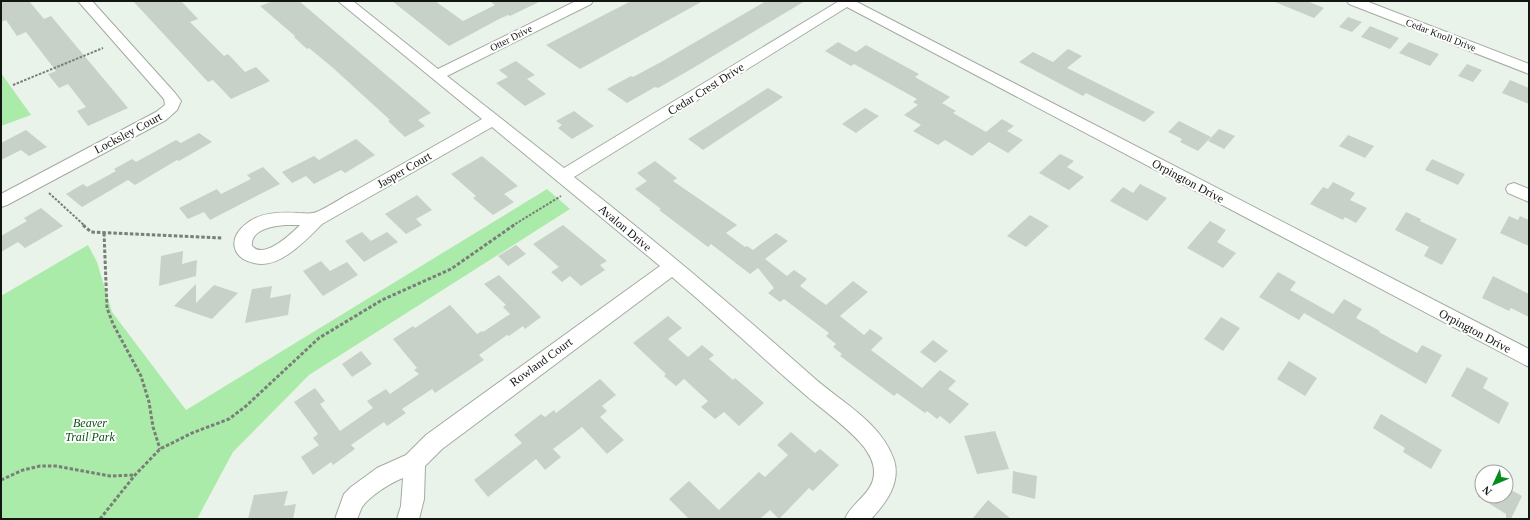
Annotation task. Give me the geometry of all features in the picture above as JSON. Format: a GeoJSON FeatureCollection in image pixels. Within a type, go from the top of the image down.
{"type":"FeatureCollection","features":[{"type":"Feature","properties":{"kind":"street","name":"Locksley Court"},"geometry":{"type":"LineString","coordinates":[[1,201],[162,116],[172,107],[173,101],[170,96],[85,1]]}},
{"type":"Feature","properties":{"kind":"street","name":"Avalon Drive"},"geometry":{"type":"LineString","coordinates":[[345,1],[493,120],[563,185],[672,267],[741,323],[813,390],[873,442],[882,457],[886,472],[884,486],[876,498],[856,519]]}},
{"type":"Feature","properties":{"kind":"street","name":"Otter Drive"},"geometry":{"type":"LineString","coordinates":[[437,76],[586,1]]}},
{"type":"Feature","properties":{"kind":"street","name":"Cedar Crest Drive"},"geometry":{"type":"LineString","coordinates":[[563,185],[848,1]]}},
{"type":"Feature","properties":{"kind":"street","name":"Orpington Drive"},"geometry":{"type":"LineString","coordinates":[[848,1],[1529,359]]}},
{"type":"Feature","properties":{"kind":"street","name":"Cedar Knoll Drive"},"geometry":{"type":"LineString","coordinates":[[1354,1],[1529,69]]}},
{"type":"Feature","properties":{"kind":"street","name":"Jasper Court"},"geometry":{"type":"LineString","coordinates":[[316,220],[493,120]]}},
{"type":"Feature","properties":{"kind":"street","name":"Rowland Court"},"geometry":{"type":"LineString","coordinates":[[346,519],[352,502],[359,494],[385,475],[414,462],[434,442],[672,267]]}},
{"type":"Feature","properties":{"kind":"street"},"geometry":{"type":"LineString","coordinates":[[408,519],[411,514],[413,502],[414,462]]}},
{"type":"Feature","properties":{"kind":"path"},"geometry":{"type":"LineString","coordinates":[[13,84],[103,48]]}},
{"type":"Feature","properties":{"kind":"path"},"geometry":{"type":"LineString","coordinates":[[100,519],[135,475],[160,449],[192,433],[228,419],[246,406],[319,338],[382,300],[451,269],[510,228],[563,185]]}},
{"type":"Feature","properties":{"kind":"path"},"geometry":{"type":"LineString","coordinates":[[46,190],[91,232],[223,238]]}},
{"type":"Feature","properties":{"kind":"path"},"geometry":{"type":"LineString","coordinates":[[104,233],[108,308],[113,324],[141,376],[149,402],[153,427],[160,449]]}},
{"type":"Feature","properties":{"kind":"path"},"geometry":{"type":"LineString","coordinates":[[1,480],[23,470],[40,466],[56,466],[110,476],[135,475]]}},
{"type":"Feature","properties":{"kind":"green space"},"geometry":{"type":"Polygon","coordinates":[[[1,73],[31,115],[1,126],[1,73]]]}},
{"type":"Feature","properties":{"kind":"green space","name":"Beaver Trail Park"},"geometry":{"type":"Polygon","coordinates":[[[547,189],[570,209],[309,375],[233,452],[197,519],[1,519],[1,296],[88,245],[97,262],[112,312],[186,410],[547,189]]]}},
{"type":"Feature","properties":{"kind":"building"},"geometry":{"type":"Polygon","coordinates":[[[1,1],[29,1],[44,19],[51,16],[128,108],[88,126],[77,111],[86,107],[68,84],[59,88],[48,74],[56,71],[26,32],[17,36],[6,20],[1,22],[1,1]]]}},
{"type":"Feature","properties":{"kind":"building"},"geometry":{"type":"Polygon","coordinates":[[[133,1],[181,1],[198,19],[190,22],[224,56],[228,54],[245,72],[256,67],[270,81],[231,99],[213,80],[208,82],[133,1]]]}},
{"type":"Feature","properties":{"kind":"building"},"geometry":{"type":"Polygon","coordinates":[[[273,1],[299,1],[431,113],[418,120],[425,126],[405,137],[388,121],[390,120],[332,67],[309,48],[307,49],[294,37],[295,36],[260,6],[273,1]]]}},
{"type":"Feature","properties":{"kind":"building"},"geometry":{"type":"Polygon","coordinates":[[[392,1],[435,1],[463,21],[495,5],[490,1],[541,1],[510,16],[508,15],[501,18],[449,46],[392,1]]]}},
{"type":"Feature","properties":{"kind":"building"},"geometry":{"type":"Polygon","coordinates":[[[631,1],[703,1],[580,69],[546,45],[631,1]]]}},
{"type":"Feature","properties":{"kind":"building"},"geometry":{"type":"Polygon","coordinates":[[[766,1],[805,1],[688,71],[627,103],[607,89],[661,62],[766,1]]]}},
{"type":"Feature","properties":{"kind":"building"},"geometry":{"type":"Polygon","coordinates":[[[1307,1],[1324,8],[1314,18],[1275,2],[1307,1]]]}},
{"type":"Feature","properties":{"kind":"building"},"geometry":{"type":"Polygon","coordinates":[[[1348,17],[1362,22],[1352,32],[1339,27],[1348,17]]]}},
{"type":"Feature","properties":{"kind":"building"},"geometry":{"type":"Polygon","coordinates":[[[1370,26],[1399,38],[1390,49],[1361,37],[1370,26]]]}},
{"type":"Feature","properties":{"kind":"building"},"geometry":{"type":"Polygon","coordinates":[[[838,42],[856,52],[866,45],[919,74],[915,77],[950,97],[942,103],[956,111],[953,113],[986,132],[1002,119],[1014,126],[1007,131],[1023,140],[1008,153],[989,142],[972,156],[945,140],[938,145],[913,131],[921,125],[904,115],[918,105],[913,102],[917,99],[854,64],[851,66],[825,51],[838,42]]]}},
{"type":"Feature","properties":{"kind":"building"},"geometry":{"type":"Polygon","coordinates":[[[1409,42],[1439,54],[1430,66],[1399,53],[1409,42]]]}},
{"type":"Feature","properties":{"kind":"building"},"geometry":{"type":"Polygon","coordinates":[[[1068,49],[1082,56],[1067,68],[1155,112],[1144,122],[1086,93],[1083,96],[1019,62],[1033,52],[1053,62],[1068,49]]]}},
{"type":"Feature","properties":{"kind":"building"},"geometry":{"type":"Polygon","coordinates":[[[516,61],[535,75],[527,79],[546,94],[525,106],[496,83],[508,77],[499,70],[516,61]]]}},
{"type":"Feature","properties":{"kind":"building"},"geometry":{"type":"Polygon","coordinates":[[[1467,64],[1482,70],[1473,82],[1458,76],[1467,64]]]}},
{"type":"Feature","properties":{"kind":"building"},"geometry":{"type":"Polygon","coordinates":[[[1510,80],[1529,88],[1529,104],[1502,93],[1510,80]]]}},
{"type":"Feature","properties":{"kind":"building"},"geometry":{"type":"Polygon","coordinates":[[[768,88],[783,97],[703,150],[688,139],[768,88]]]}},
{"type":"Feature","properties":{"kind":"building"},"geometry":{"type":"Polygon","coordinates":[[[865,108],[879,116],[856,133],[842,124],[865,108]]]}},
{"type":"Feature","properties":{"kind":"building"},"geometry":{"type":"Polygon","coordinates":[[[574,111],[594,126],[572,139],[558,128],[562,125],[556,121],[574,111]]]}},
{"type":"Feature","properties":{"kind":"building"},"geometry":{"type":"Polygon","coordinates":[[[1179,121],[1211,137],[1198,151],[1180,142],[1182,139],[1168,132],[1179,121]]]}},
{"type":"Feature","properties":{"kind":"building"},"geometry":{"type":"Polygon","coordinates":[[[1219,129],[1235,136],[1224,149],[1208,141],[1219,129]]]}},
{"type":"Feature","properties":{"kind":"building"},"geometry":{"type":"Polygon","coordinates":[[[26,130],[47,147],[29,156],[21,150],[1,160],[1,143],[26,130]]]}},
{"type":"Feature","properties":{"kind":"building"},"geometry":{"type":"Polygon","coordinates":[[[199,133],[212,142],[179,161],[177,160],[135,185],[128,180],[82,207],[66,194],[83,184],[87,187],[116,171],[114,169],[132,159],[136,162],[176,140],[181,143],[199,133]]]}},
{"type":"Feature","properties":{"kind":"building"},"geometry":{"type":"Polygon","coordinates":[[[1348,135],[1374,146],[1365,158],[1339,146],[1348,135]]]}},
{"type":"Feature","properties":{"kind":"building"},"geometry":{"type":"Polygon","coordinates":[[[356,139],[375,155],[345,173],[341,170],[314,184],[306,176],[292,183],[282,172],[314,156],[319,160],[356,139]]]}},
{"type":"Feature","properties":{"kind":"building"},"geometry":{"type":"Polygon","coordinates":[[[1060,154],[1074,161],[1067,167],[1084,177],[1069,190],[1039,173],[1060,154]]]}},
{"type":"Feature","properties":{"kind":"building"},"geometry":{"type":"Polygon","coordinates":[[[482,156],[518,186],[504,194],[514,202],[493,215],[473,198],[476,196],[451,174],[482,156]]]}},
{"type":"Feature","properties":{"kind":"building"},"geometry":{"type":"Polygon","coordinates":[[[1432,159],[1465,174],[1458,185],[1425,170],[1432,159]]]}},
{"type":"Feature","properties":{"kind":"building"},"geometry":{"type":"Polygon","coordinates":[[[655,161],[677,178],[673,181],[737,225],[726,233],[745,247],[747,246],[753,250],[776,233],[788,241],[765,259],[787,276],[794,270],[807,279],[800,286],[826,305],[853,281],[868,292],[840,316],[864,335],[870,329],[883,338],[871,350],[922,388],[940,370],[956,381],[948,389],[969,404],[950,424],[940,416],[937,419],[927,411],[925,413],[897,393],[894,396],[840,356],[842,354],[833,347],[836,344],[826,336],[829,333],[784,299],[780,302],[768,293],[774,288],[758,268],[750,274],[711,244],[708,247],[659,210],[661,209],[635,189],[647,181],[637,173],[655,161]]]}},
{"type":"Feature","properties":{"kind":"building"},"geometry":{"type":"Polygon","coordinates":[[[263,167],[280,184],[210,220],[204,212],[188,219],[179,208],[217,189],[221,194],[251,179],[247,175],[263,167]]]}},
{"type":"Feature","properties":{"kind":"building"},"geometry":{"type":"Polygon","coordinates":[[[1333,182],[1355,193],[1350,200],[1367,208],[1356,223],[1345,217],[1343,220],[1310,204],[1323,187],[1328,189],[1333,182]]]}},
{"type":"Feature","properties":{"kind":"building"},"geometry":{"type":"Polygon","coordinates":[[[1140,184],[1167,198],[1147,221],[1110,201],[1123,187],[1133,193],[1140,184]]]}},
{"type":"Feature","properties":{"kind":"building"},"geometry":{"type":"Polygon","coordinates":[[[417,195],[432,210],[416,219],[422,225],[406,234],[385,214],[417,195]]]}},
{"type":"Feature","properties":{"kind":"building"},"geometry":{"type":"Polygon","coordinates":[[[41,208],[63,226],[25,248],[18,242],[1,252],[1,236],[27,221],[24,218],[41,208]]]}},
{"type":"Feature","properties":{"kind":"building"},"geometry":{"type":"Polygon","coordinates":[[[1406,212],[1421,219],[1420,221],[1457,239],[1442,265],[1424,256],[1429,247],[1395,230],[1406,212]]]}},
{"type":"Feature","properties":{"kind":"building"},"geometry":{"type":"Polygon","coordinates":[[[1030,215],[1049,226],[1026,247],[1007,236],[1030,215]]]}},
{"type":"Feature","properties":{"kind":"building"},"geometry":{"type":"Polygon","coordinates":[[[1509,216],[1518,220],[1520,216],[1529,220],[1529,246],[1500,233],[1509,216]]]}},
{"type":"Feature","properties":{"kind":"building"},"geometry":{"type":"Polygon","coordinates":[[[1210,221],[1226,230],[1217,242],[1236,253],[1223,268],[1187,248],[1210,221]]]}},
{"type":"Feature","properties":{"kind":"building"},"geometry":{"type":"Polygon","coordinates":[[[563,225],[607,261],[600,265],[605,270],[581,286],[570,276],[562,282],[551,272],[559,267],[533,244],[563,225]]]}},
{"type":"Feature","properties":{"kind":"building"},"geometry":{"type":"Polygon","coordinates":[[[362,232],[371,241],[387,232],[398,242],[364,262],[345,241],[362,232]]]}},
{"type":"Feature","properties":{"kind":"building"},"geometry":{"type":"Polygon","coordinates":[[[516,245],[526,254],[508,266],[498,256],[516,245]]]}},
{"type":"Feature","properties":{"kind":"building"},"geometry":{"type":"Polygon","coordinates":[[[183,251],[182,264],[197,260],[196,276],[159,286],[161,256],[183,251]]]}},
{"type":"Feature","properties":{"kind":"building"},"geometry":{"type":"Polygon","coordinates":[[[321,261],[330,271],[347,262],[358,275],[323,296],[303,271],[321,261]]]}},
{"type":"Feature","properties":{"kind":"building"},"geometry":{"type":"Polygon","coordinates":[[[1278,272],[1296,282],[1290,290],[1333,314],[1344,299],[1362,309],[1356,318],[1380,331],[1379,332],[1417,353],[1422,345],[1442,355],[1426,384],[1304,313],[1299,320],[1259,297],[1278,272]]]}},
{"type":"Feature","properties":{"kind":"building"},"geometry":{"type":"Polygon","coordinates":[[[499,275],[541,317],[525,329],[523,326],[509,336],[507,335],[479,355],[484,360],[435,393],[432,389],[402,409],[406,413],[387,426],[384,422],[351,445],[355,449],[333,465],[331,462],[313,475],[301,457],[319,445],[313,438],[318,434],[294,402],[315,388],[325,401],[320,404],[340,431],[373,408],[367,401],[386,389],[390,394],[419,374],[414,370],[417,368],[393,339],[413,326],[415,328],[450,305],[477,334],[482,331],[483,332],[510,314],[503,307],[506,305],[484,284],[499,275]]]}},
{"type":"Feature","properties":{"kind":"building"},"geometry":{"type":"Polygon","coordinates":[[[1493,276],[1529,294],[1529,317],[1511,308],[1509,311],[1482,298],[1493,276]]]}},
{"type":"Feature","properties":{"kind":"building"},"geometry":{"type":"Polygon","coordinates":[[[196,284],[196,303],[214,285],[238,293],[212,319],[174,306],[196,284]]]}},
{"type":"Feature","properties":{"kind":"building"},"geometry":{"type":"Polygon","coordinates":[[[272,286],[270,298],[291,294],[288,315],[245,323],[252,289],[272,286]]]}},
{"type":"Feature","properties":{"kind":"building"},"geometry":{"type":"Polygon","coordinates":[[[668,316],[682,328],[668,339],[688,357],[702,345],[714,355],[709,359],[733,380],[735,378],[764,403],[739,426],[724,412],[715,419],[701,407],[708,401],[684,379],[676,386],[664,376],[666,374],[633,343],[668,316]]]}},
{"type":"Feature","properties":{"kind":"building"},"geometry":{"type":"Polygon","coordinates":[[[1221,317],[1240,328],[1223,351],[1204,339],[1221,317]]]}},
{"type":"Feature","properties":{"kind":"building"},"geometry":{"type":"Polygon","coordinates":[[[933,340],[948,351],[935,363],[920,352],[933,340]]]}},
{"type":"Feature","properties":{"kind":"building"},"geometry":{"type":"Polygon","coordinates":[[[361,351],[372,364],[352,377],[342,364],[361,351]]]}},
{"type":"Feature","properties":{"kind":"building"},"geometry":{"type":"Polygon","coordinates":[[[1289,361],[1317,378],[1305,396],[1277,379],[1289,361]]]}},
{"type":"Feature","properties":{"kind":"building"},"geometry":{"type":"Polygon","coordinates":[[[1467,367],[1488,378],[1483,388],[1509,403],[1499,424],[1451,396],[1467,367]]]}},
{"type":"Feature","properties":{"kind":"building"},"geometry":{"type":"Polygon","coordinates":[[[600,379],[616,395],[602,406],[607,411],[600,417],[624,440],[607,454],[582,427],[553,449],[561,457],[545,470],[536,459],[488,497],[474,480],[522,443],[514,435],[541,414],[545,417],[554,410],[556,413],[600,379]]]}},
{"type":"Feature","properties":{"kind":"building"},"geometry":{"type":"Polygon","coordinates":[[[1381,414],[1442,450],[1431,469],[1403,452],[1405,448],[1373,428],[1381,414]]]}},
{"type":"Feature","properties":{"kind":"building"},"geometry":{"type":"Polygon","coordinates":[[[995,431],[1009,469],[977,474],[964,436],[995,431]]]}},
{"type":"Feature","properties":{"kind":"building"},"geometry":{"type":"Polygon","coordinates":[[[791,432],[815,453],[820,449],[839,465],[813,491],[809,488],[779,519],[770,510],[760,519],[689,519],[669,499],[689,481],[719,510],[759,472],[765,477],[788,455],[777,445],[791,432]]]}},
{"type":"Feature","properties":{"kind":"building"},"geometry":{"type":"Polygon","coordinates":[[[1013,471],[1037,476],[1035,499],[1012,493],[1013,471]]]}},
{"type":"Feature","properties":{"kind":"building"},"geometry":{"type":"Polygon","coordinates":[[[288,491],[284,506],[296,504],[293,519],[248,519],[254,495],[288,491]]]}},
{"type":"Feature","properties":{"kind":"building"},"geometry":{"type":"Polygon","coordinates":[[[1514,492],[1522,496],[1511,519],[1506,519],[1506,514],[1490,504],[1514,504],[1514,492]]]}},
{"type":"Feature","properties":{"kind":"building"},"geometry":{"type":"Polygon","coordinates":[[[988,500],[1011,519],[972,519],[988,500]]]}}]}
